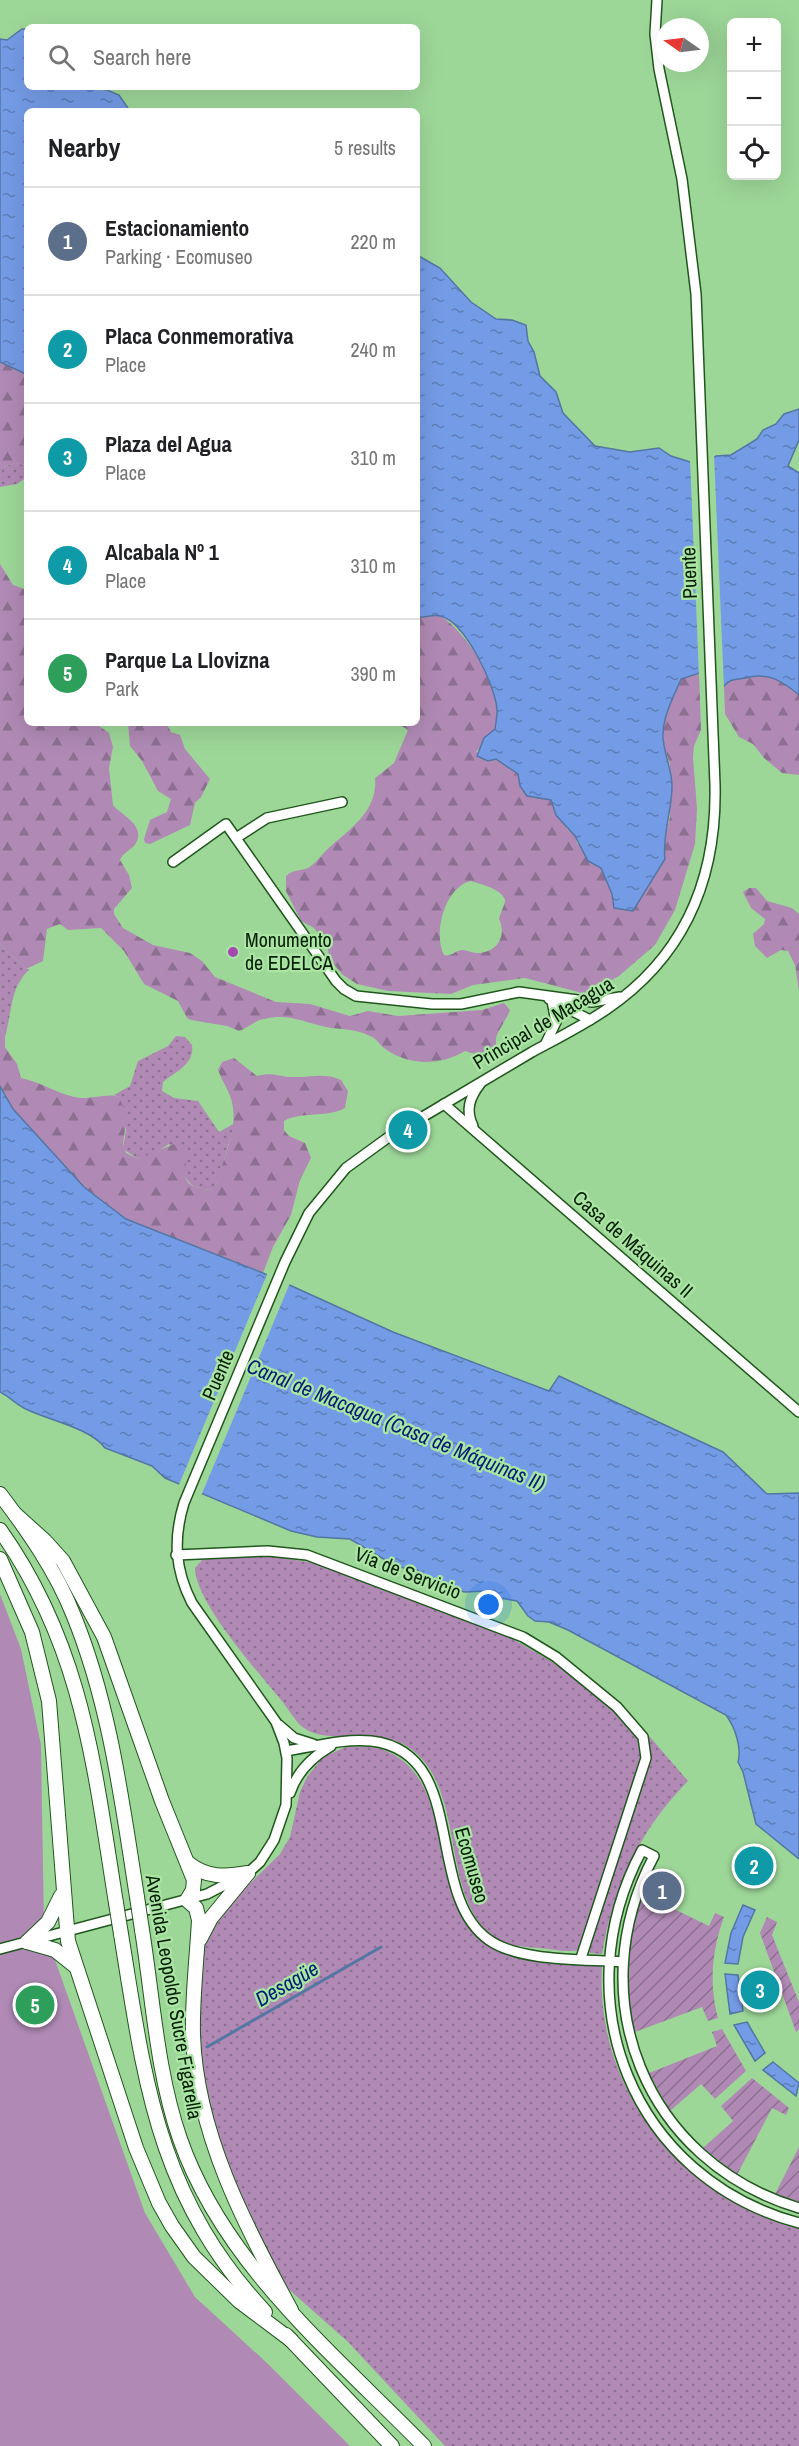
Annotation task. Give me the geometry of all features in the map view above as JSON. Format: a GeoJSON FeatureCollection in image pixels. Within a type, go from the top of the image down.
{"type":"FeatureCollection","features":[{"type":"Feature","properties":{"kind":"main road","name":"Avenida Leopoldo Sucre Figarella"},"geometry":{"type":"LineString","coordinates":[[0,1494],[58,1582],[73,1613],[92,1666],[114,1760],[165,2079],[175,2122],[187,2155],[204,2193],[229,2233],[268,2285],[424,2446]]}},
{"type":"Feature","properties":{"kind":"main road"},"geometry":{"type":"LineString","coordinates":[[15,1514],[45,1540],[63,1561],[94,1617],[114,1665],[174,1833],[194,1880],[193,1890],[187,1900],[196,1908],[199,1920],[193,2035],[198,2076],[208,2125],[241,2210],[291,2310]]}},
{"type":"Feature","properties":{"kind":"main road","name":"Avenida Leopoldo Sucre Figarella"},"geometry":{"type":"LineString","coordinates":[[0,1530],[54,1623],[76,1684],[93,1759],[145,2080],[155,2121],[178,2181],[198,2223],[225,2264],[291,2340],[392,2446]]}},
{"type":"Feature","properties":{"kind":"main road"},"geometry":{"type":"LineString","coordinates":[[0,1559],[32,1632],[50,1701],[62,1892],[67,1932],[75,1966],[148,2179],[172,2226],[206,2271],[291,2340]]}},
{"type":"Feature","properties":{"kind":"main road"},"geometry":{"type":"LineString","coordinates":[[188,1863],[197,1870],[217,1876],[248,1873]]}},
{"type":"Feature","properties":{"kind":"main road"},"geometry":{"type":"LineString","coordinates":[[198,1947],[211,1918],[248,1873]]}},
{"type":"Feature","properties":{"kind":"main road"},"geometry":{"type":"LineString","coordinates":[[62,1892],[55,1913],[27,1942],[55,1950],[75,1966]]}},
{"type":"Feature","properties":{"kind":"street","name":"Puente"},"geometry":{"type":"LineString","coordinates":[[657,0],[656,34],[659,69],[682,179],[692,252],[713,730]]}},
{"type":"Feature","properties":{"kind":"street","name":"Principal de Macagua"},"geometry":{"type":"LineString","coordinates":[[414,1122],[590,1020],[625,996],[673,945],[693,911],[706,873],[715,824],[713,730]]}},
{"type":"Feature","properties":{"kind":"street"},"geometry":{"type":"LineString","coordinates":[[236,838],[267,818],[342,802]]}},
{"type":"Feature","properties":{"kind":"street"},"geometry":{"type":"LineString","coordinates":[[173,862],[226,824],[332,975],[351,994],[383,1001],[432,1004],[461,1004],[505,992],[592,1002],[625,996]]}},
{"type":"Feature","properties":{"kind":"street"},"geometry":{"type":"LineString","coordinates":[[537,994],[590,1020]]}},
{"type":"Feature","properties":{"kind":"street"},"geometry":{"type":"LineString","coordinates":[[544,1046],[553,1033],[556,1022],[552,1001]]}},
{"type":"Feature","properties":{"kind":"street"},"geometry":{"type":"LineString","coordinates":[[475,1131],[468,1114],[469,1105],[482,1081]]}},
{"type":"Feature","properties":{"kind":"street","name":"Casa de Máquinas II"},"geometry":{"type":"LineString","coordinates":[[444,1104],[799,1412]]}},
{"type":"Feature","properties":{"kind":"street","name":"Puente"},"geometry":{"type":"LineString","coordinates":[[177,1555],[178,1527],[184,1503],[285,1262],[309,1213],[333,1182],[357,1158],[398,1131]]}},
{"type":"Feature","properties":{"kind":"street","name":"Vía de Servicio"},"geometry":{"type":"LineString","coordinates":[[177,1555],[268,1551],[322,1559],[524,1637],[556,1657],[617,1707],[643,1737],[646,1758],[581,1958]]}},
{"type":"Feature","properties":{"kind":"street"},"geometry":{"type":"LineString","coordinates":[[177,1555],[184,1588],[192,1603],[276,1722],[286,1751],[289,1774],[286,1804]]}},
{"type":"Feature","properties":{"kind":"street","name":"Ecomuseo"},"geometry":{"type":"LineString","coordinates":[[276,1722],[294,1738],[321,1746]]}},
{"type":"Feature","properties":{"kind":"street","name":"Ecomuseo"},"geometry":{"type":"LineString","coordinates":[[286,1751],[363,1741],[382,1744],[402,1752],[424,1773],[435,1796],[454,1882],[467,1914],[480,1933],[497,1945],[519,1952],[622,1962]]}},
{"type":"Feature","properties":{"kind":"street"},"geometry":{"type":"LineString","coordinates":[[0,1949],[187,1900],[222,1888],[248,1873],[260,1862],[274,1840],[286,1804],[300,1774],[310,1761],[336,1743]]}},
{"type":"Feature","properties":{"kind":"street"},"geometry":{"type":"LineString","coordinates":[[799,2208],[767,2197],[724,2174],[692,2146],[662,2110],[640,2069],[626,2019],[622,1962],[635,1898],[654,1856],[642,1850],[619,1905],[608,1961],[610,2010],[627,2074],[654,2123],[681,2156],[717,2186],[760,2210],[799,2223]]}},
{"type":"Feature","properties":{"kind":"street"},"geometry":{"type":"LineString","coordinates":[[627,2074],[640,2069]]}},
{"type":"Feature","properties":{"kind":"street"},"geometry":{"type":"LineString","coordinates":[[681,2156],[692,2146]]}},
{"type":"Feature","properties":{"kind":"street"},"geometry":{"type":"LineString","coordinates":[[717,2186],[724,2174]]}},
{"type":"Feature","properties":{"kind":"street"},"geometry":{"type":"LineString","coordinates":[[760,2210],[767,2197]]}},
{"type":"Feature","properties":{"kind":"green space"},"geometry":{"type":"Polygon","coordinates":[[[0,362],[24,373],[24,465],[16,463],[0,468],[0,362]]]}},
{"type":"Feature","properties":{"kind":"green space"},"geometry":{"type":"Polygon","coordinates":[[[16,463],[24,465],[24,479],[17,484],[0,487],[0,468],[16,463]]]}},
{"type":"Feature","properties":{"kind":"green space"},"geometry":{"type":"Polygon","coordinates":[[[0,564],[13,585],[24,589],[24,726],[99,726],[109,733],[113,747],[109,768],[113,805],[131,821],[138,831],[136,843],[120,860],[129,875],[132,888],[114,909],[114,914],[123,928],[153,945],[190,953],[202,961],[215,977],[276,1002],[310,1004],[350,1016],[368,1011],[398,1016],[482,1010],[504,1003],[510,1010],[497,1035],[496,1047],[490,1055],[465,1051],[435,1061],[414,1061],[393,1054],[374,1038],[364,1033],[295,1019],[273,1017],[239,1031],[227,1026],[191,1020],[187,1018],[178,1001],[144,984],[124,951],[101,928],[68,930],[60,924],[47,929],[43,961],[26,969],[0,944],[0,564]]]}},
{"type":"Feature","properties":{"kind":"green space"},"geometry":{"type":"Polygon","coordinates":[[[440,615],[451,624],[473,650],[489,680],[494,696],[497,712],[496,727],[476,752],[496,759],[518,774],[520,786],[527,796],[551,800],[567,829],[586,852],[588,861],[601,868],[612,894],[614,908],[665,859],[663,845],[670,817],[670,764],[663,744],[663,730],[666,715],[681,679],[699,673],[701,730],[694,746],[693,757],[697,809],[695,844],[675,910],[655,945],[619,976],[586,994],[525,978],[473,985],[451,994],[388,991],[357,984],[343,975],[330,960],[327,946],[314,928],[301,921],[286,891],[286,876],[311,866],[362,816],[372,799],[375,778],[394,763],[408,730],[402,726],[420,726],[420,617],[440,615]],[[471,881],[462,885],[448,902],[443,913],[440,936],[444,955],[463,950],[475,953],[484,952],[495,947],[499,942],[502,931],[499,919],[505,900],[500,893],[471,881]]]}},
{"type":"Feature","properties":{"kind":"green space"},"geometry":{"type":"Polygon","coordinates":[[[760,673],[778,679],[799,695],[799,775],[782,773],[764,758],[753,744],[739,737],[725,714],[724,686],[730,679],[760,673]]]}},
{"type":"Feature","properties":{"kind":"green space"},"geometry":{"type":"Polygon","coordinates":[[[128,726],[168,726],[171,732],[180,735],[185,749],[210,779],[201,797],[195,803],[190,825],[150,844],[145,843],[144,839],[150,820],[167,812],[171,799],[158,791],[142,761],[130,746],[128,726]]]}},
{"type":"Feature","properties":{"kind":"green space"},"geometry":{"type":"Polygon","coordinates":[[[749,888],[756,888],[767,901],[792,908],[799,914],[799,991],[795,965],[788,951],[781,950],[767,958],[755,946],[753,934],[764,924],[765,919],[751,908],[743,892],[749,888]]]}},
{"type":"Feature","properties":{"kind":"green space"},"geometry":{"type":"Polygon","coordinates":[[[0,944],[26,969],[30,969],[23,976],[15,992],[5,1037],[0,1027],[0,944]]]}},
{"type":"Feature","properties":{"kind":"green space"},"geometry":{"type":"Polygon","coordinates":[[[0,1027],[5,1037],[5,1047],[17,1064],[21,1078],[73,1097],[119,1097],[127,1115],[123,1144],[126,1153],[138,1159],[174,1144],[186,1152],[185,1174],[188,1183],[211,1190],[217,1183],[233,1129],[234,1118],[230,1096],[218,1070],[222,1062],[234,1058],[257,1076],[270,1074],[290,1077],[322,1076],[341,1080],[348,1091],[345,1108],[331,1113],[298,1116],[284,1121],[284,1130],[289,1136],[305,1143],[311,1158],[300,1180],[291,1215],[273,1247],[263,1273],[126,1219],[84,1187],[13,1109],[0,1086],[0,1027]]]}},
{"type":"Feature","properties":{"kind":"green space"},"geometry":{"type":"Polygon","coordinates":[[[176,1036],[185,1037],[192,1045],[192,1052],[183,1067],[163,1082],[162,1091],[174,1098],[198,1101],[219,1132],[235,1123],[217,1183],[211,1190],[197,1187],[187,1180],[183,1170],[186,1161],[169,1144],[152,1155],[138,1159],[123,1149],[126,1130],[119,1097],[114,1095],[130,1086],[138,1061],[168,1046],[176,1036]]]}},
{"type":"Feature","properties":{"kind":"green space"},"geometry":{"type":"Polygon","coordinates":[[[210,1557],[275,1557],[322,1564],[504,1634],[564,1669],[608,1706],[635,1733],[640,1744],[640,1764],[580,1950],[565,1951],[508,1944],[491,1935],[475,1917],[465,1895],[448,1819],[441,1794],[431,1772],[416,1753],[387,1738],[328,1736],[315,1734],[304,1728],[230,1637],[205,1599],[195,1568],[203,1559],[210,1557]]]}},
{"type":"Feature","properties":{"kind":"green space"},"geometry":{"type":"Polygon","coordinates":[[[0,1594],[21,1649],[41,1745],[44,1929],[145,2213],[195,2297],[267,2363],[350,2446],[0,2446],[0,1594]]]}},
{"type":"Feature","properties":{"kind":"green space"},"geometry":{"type":"Polygon","coordinates":[[[644,1730],[688,1781],[656,1820],[631,1861],[614,1905],[602,1954],[590,1953],[587,1950],[589,1942],[650,1763],[650,1744],[644,1730]]]}},
{"type":"Feature","properties":{"kind":"green space"},"geometry":{"type":"Polygon","coordinates":[[[346,1747],[378,1748],[404,1762],[421,1783],[432,1809],[453,1897],[466,1923],[486,1943],[527,1959],[602,1964],[603,2010],[613,2054],[630,2095],[653,2132],[683,2164],[717,2192],[756,2214],[799,2229],[799,2446],[445,2446],[348,2342],[284,2285],[241,2200],[213,2120],[198,2035],[204,1942],[236,1897],[280,1854],[290,1837],[300,1792],[307,1777],[323,1757],[346,1747]]]}},
{"type":"Feature","properties":{"kind":"green space"},"geometry":{"type":"Polygon","coordinates":[[[643,1894],[709,1926],[715,1913],[724,1917],[714,1954],[713,1967],[713,1992],[718,2018],[708,2021],[702,2007],[635,2032],[629,1998],[628,1963],[633,1927],[643,1894]]]}},
{"type":"Feature","properties":{"kind":"green space"},"geometry":{"type":"Polygon","coordinates":[[[767,1917],[777,1922],[772,1935],[799,2002],[799,2030],[796,2032],[760,1933],[767,1917]]]}},
{"type":"Feature","properties":{"kind":"green space"},"geometry":{"type":"Polygon","coordinates":[[[722,2029],[746,2071],[715,2099],[701,2084],[670,2111],[649,2073],[717,2046],[712,2032],[722,2029]]]}},
{"type":"Feature","properties":{"kind":"green space"},"geometry":{"type":"Polygon","coordinates":[[[752,2078],[789,2108],[786,2115],[772,2108],[737,2175],[703,2148],[733,2121],[721,2106],[752,2078]]]}},
{"type":"Feature","properties":{"kind":"green space"},"geometry":{"type":"Polygon","coordinates":[[[799,2147],[799,2202],[775,2194],[799,2147]]]}},
{"type":"Feature","properties":{"kind":"water"},"geometry":{"type":"Polygon","coordinates":[[[24,29],[24,90],[107,90],[119,95],[128,108],[24,108],[24,373],[0,362],[0,39],[7,40],[24,29]]]}},
{"type":"Feature","properties":{"kind":"water"},"geometry":{"type":"Polygon","coordinates":[[[420,257],[440,268],[471,302],[496,319],[512,320],[526,325],[528,341],[534,352],[540,376],[556,392],[563,413],[595,446],[630,452],[659,448],[671,456],[703,466],[716,456],[731,455],[757,439],[763,430],[776,424],[784,414],[799,409],[799,440],[788,466],[799,473],[799,695],[780,681],[761,676],[733,680],[724,686],[702,672],[681,679],[663,728],[672,786],[664,850],[665,859],[633,911],[614,908],[612,894],[601,868],[588,861],[575,836],[556,815],[551,800],[527,796],[520,786],[518,774],[496,759],[488,761],[477,756],[484,738],[495,729],[497,710],[495,700],[485,671],[469,642],[450,621],[438,616],[420,617],[420,257]]]}},
{"type":"Feature","properties":{"kind":"water","name":"Canal de Macagua (Casa de Máquinas II)"},"geometry":{"type":"Polygon","coordinates":[[[0,1086],[13,1109],[84,1187],[126,1219],[263,1273],[393,1332],[549,1391],[559,1376],[723,1452],[767,1494],[799,1493],[799,1859],[756,1824],[743,1772],[738,1762],[737,1738],[726,1715],[568,1630],[549,1622],[535,1621],[528,1616],[517,1601],[500,1598],[485,1591],[466,1592],[447,1589],[432,1583],[420,1573],[394,1565],[350,1539],[317,1537],[291,1531],[165,1478],[152,1466],[105,1448],[90,1435],[24,1408],[0,1392],[0,1086]]]}},
{"type":"Feature","properties":{"kind":"water"},"geometry":{"type":"Polygon","coordinates":[[[743,1905],[755,1910],[743,1937],[738,1964],[725,1963],[731,1933],[743,1905]]]}},
{"type":"Feature","properties":{"kind":"water"},"geometry":{"type":"Polygon","coordinates":[[[725,1974],[738,1975],[743,2011],[730,2014],[725,1974]]]}},
{"type":"Feature","properties":{"kind":"water"},"geometry":{"type":"Polygon","coordinates":[[[747,2022],[765,2053],[755,2061],[734,2025],[747,2022]]]}},
{"type":"Feature","properties":{"kind":"water"},"geometry":{"type":"Polygon","coordinates":[[[773,2062],[799,2083],[796,2096],[763,2070],[773,2062]]]}},
{"type":"Feature","properties":{"kind":"pier"},"geometry":{"type":"Polygon","coordinates":[[[714,454],[724,689],[718,689],[699,676],[690,459],[703,462],[714,454]]]}},
{"type":"Feature","properties":{"kind":"pier"},"geometry":{"type":"Polygon","coordinates":[[[268,1272],[290,1283],[201,1496],[178,1487],[268,1272]]]}},
{"type":"Feature","properties":{"kind":"waterway","name":"Desagüe"},"geometry":{"type":"LineString","coordinates":[[207,2047],[381,1947]]}},
{"type":"Feature","properties":{"kind":"tunnel"},"geometry":{"type":"LineString","coordinates":[[397,1131],[414,1122]]}},
{"type":"Feature","properties":{"kind":"place","name":"Monumento de EDELCA"},"geometry":{"type":"Point","coordinates":[233,952]}},
{"type":"Feature","properties":{"kind":"place","name":"Alcabala Nº 1"},"geometry":{"type":"Point","coordinates":[408,1130]}},
{"type":"Feature","properties":{"kind":"place","name":"Placa Conmemorativa"},"geometry":{"type":"Point","coordinates":[754,1866]}},
{"type":"Feature","properties":{"kind":"place","name":"Estacionamiento"},"geometry":{"type":"Point","coordinates":[662,1891]}},
{"type":"Feature","properties":{"kind":"place","name":"Plaza del Agua"},"geometry":{"type":"Point","coordinates":[760,1990]}},
{"type":"Feature","properties":{"kind":"place","name":"Parque La Llovizna"},"geometry":{"type":"Point","coordinates":[35,2005]}}]}
